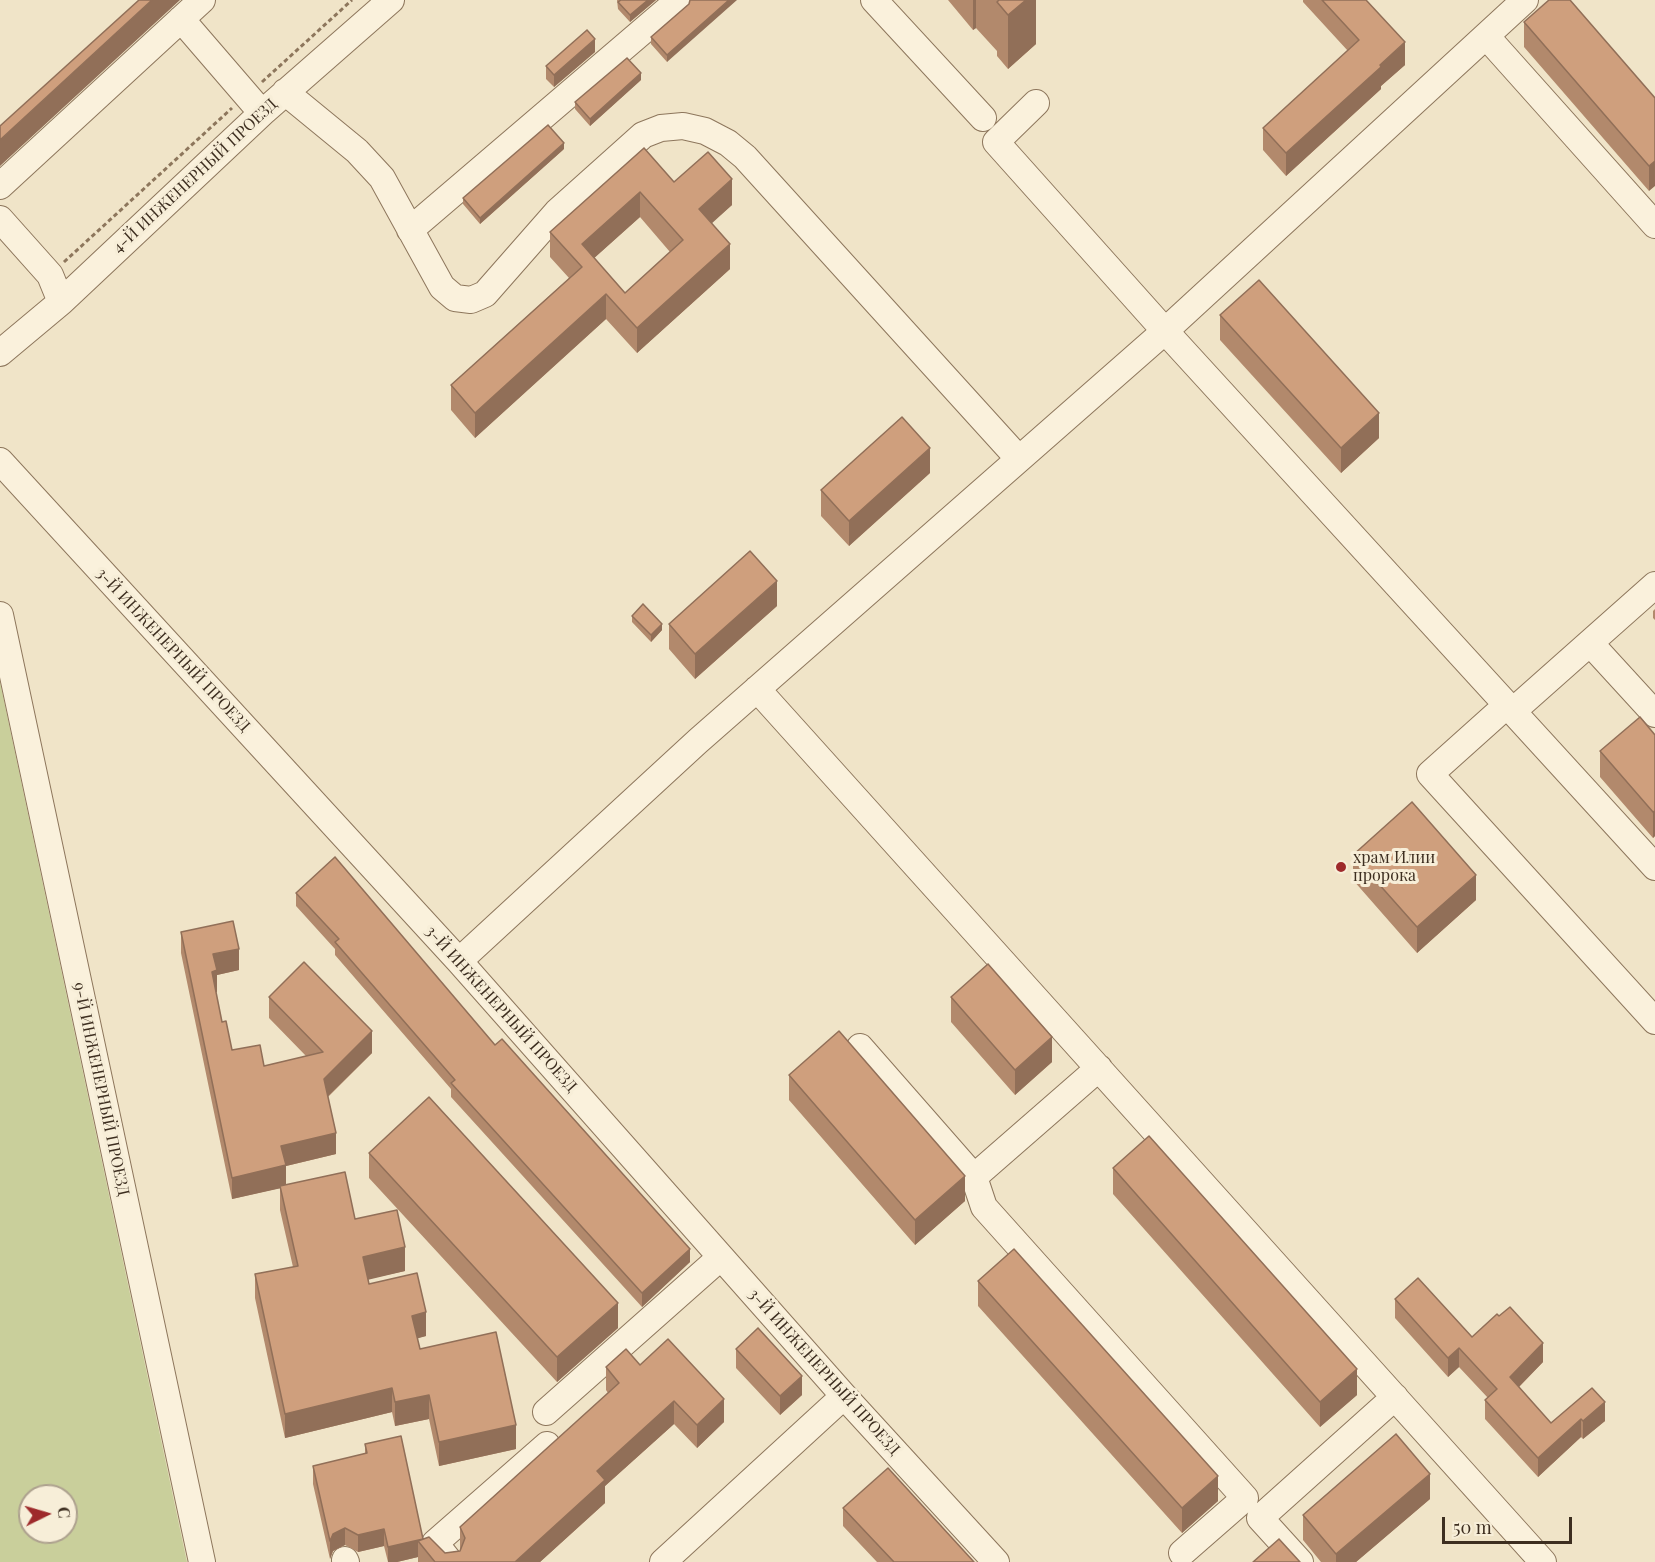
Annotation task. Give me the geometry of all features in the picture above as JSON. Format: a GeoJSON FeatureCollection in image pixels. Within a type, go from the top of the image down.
{"type":"FeatureCollection","features":[{"type":"Feature","properties":{"kind":"street"},"geometry":{"type":"LineString","coordinates":[[0,186],[202,0]]}},
{"type":"Feature","properties":{"kind":"street","name":"4-Й ИНЖЕНЕРНЫЙ ПРОЕЗД"},"geometry":{"type":"LineString","coordinates":[[0,353],[61,302],[254,104],[285,92],[391,0]]}},
{"type":"Feature","properties":{"kind":"street"},"geometry":{"type":"LineString","coordinates":[[410,230],[679,0]]}},
{"type":"Feature","properties":{"kind":"street"},"geometry":{"type":"LineString","coordinates":[[874,0],[983,118]]}},
{"type":"Feature","properties":{"kind":"street"},"geometry":{"type":"LineString","coordinates":[[459,961],[757,689],[1165,330],[1525,0]]}},
{"type":"Feature","properties":{"kind":"street"},"geometry":{"type":"LineString","coordinates":[[181,19],[254,104]]}},
{"type":"Feature","properties":{"kind":"street"},"geometry":{"type":"LineString","coordinates":[[1486,36],[1655,225]]}},
{"type":"Feature","properties":{"kind":"street"},"geometry":{"type":"LineString","coordinates":[[285,92],[357,151],[382,178],[442,288],[455,298],[471,300],[484,294],[557,212],[643,135],[661,128],[683,126],[705,131],[728,143],[745,157],[1019,459]]}},
{"type":"Feature","properties":{"kind":"street"},"geometry":{"type":"LineString","coordinates":[[1036,103],[996,142],[1655,867]]}},
{"type":"Feature","properties":{"kind":"street"},"geometry":{"type":"LineString","coordinates":[[0,219],[50,275],[61,302]]}},
{"type":"Feature","properties":{"kind":"street","name":"3-Й ИНЖЕНЕРНЫЙ ПРОЕЗД"},"geometry":{"type":"LineString","coordinates":[[0,461],[459,961],[844,1396],[996,1562]]}},
{"type":"Feature","properties":{"kind":"street"},"geometry":{"type":"LineString","coordinates":[[1655,585],[1590,643],[1430,774],[1655,1021]]}},
{"type":"Feature","properties":{"kind":"street","name":"9-Й ИНЖЕНЕРНЫЙ ПРОЕЗД"},"geometry":{"type":"LineString","coordinates":[[0,615],[202,1562]]}},
{"type":"Feature","properties":{"kind":"street"},"geometry":{"type":"LineString","coordinates":[[1590,643],[1655,714]]}},
{"type":"Feature","properties":{"kind":"street"},"geometry":{"type":"LineString","coordinates":[[757,689],[1543,1562]]}},
{"type":"Feature","properties":{"kind":"street"},"geometry":{"type":"LineString","coordinates":[[860,1047],[974,1177],[984,1207],[1245,1498],[1182,1553]]}},
{"type":"Feature","properties":{"kind":"street"},"geometry":{"type":"LineString","coordinates":[[974,1177],[1099,1068]]}},
{"type":"Feature","properties":{"kind":"street"},"geometry":{"type":"LineString","coordinates":[[546,1412],[721,1257]]}},
{"type":"Feature","properties":{"kind":"street"},"geometry":{"type":"LineString","coordinates":[[663,1562],[844,1396]]}},
{"type":"Feature","properties":{"kind":"street"},"geometry":{"type":"LineString","coordinates":[[1300,1562],[1260,1518],[1395,1397]]}},
{"type":"Feature","properties":{"kind":"street"},"geometry":{"type":"LineString","coordinates":[[450,1562],[435,1543],[547,1445]]}},
{"type":"Feature","properties":{"kind":"path"},"geometry":{"type":"LineString","coordinates":[[50,275],[254,104],[352,0]]}},
{"type":"Feature","properties":{"kind":"green space"},"geometry":{"type":"Polygon","coordinates":[[[0,682],[187,1562],[0,1562],[0,682]]]}},
{"type":"Feature","properties":{"kind":"building"},"geometry":{"type":"Polygon","coordinates":[[[139,0],[152,0],[0,140],[0,126],[139,0]]]}},
{"type":"Feature","properties":{"kind":"building"},"geometry":{"type":"Polygon","coordinates":[[[648,0],[630,15],[618,2],[648,0]]]}},
{"type":"Feature","properties":{"kind":"building"},"geometry":{"type":"Polygon","coordinates":[[[690,0],[729,0],[667,55],[651,37],[689,4],[690,0]]]}},
{"type":"Feature","properties":{"kind":"building"},"geometry":{"type":"Polygon","coordinates":[[[999,0],[1026,0],[1008,15],[997,2],[999,0]]]}},
{"type":"Feature","properties":{"kind":"building"},"geometry":{"type":"Polygon","coordinates":[[[1322,0],[1366,0],[1405,42],[1380,65],[1381,67],[1286,153],[1263,128],[1359,40],[1322,0]]]}},
{"type":"Feature","properties":{"kind":"building"},"geometry":{"type":"Polygon","coordinates":[[[1549,0],[1570,0],[1655,98],[1655,161],[1649,166],[1524,22],[1549,0]]]}},
{"type":"Feature","properties":{"kind":"building"},"geometry":{"type":"Polygon","coordinates":[[[587,30],[595,39],[554,75],[546,66],[587,30]]]}},
{"type":"Feature","properties":{"kind":"building"},"geometry":{"type":"Polygon","coordinates":[[[627,58],[641,73],[590,119],[575,102],[627,58]]]}},
{"type":"Feature","properties":{"kind":"building"},"geometry":{"type":"Polygon","coordinates":[[[548,125],[564,143],[480,218],[463,198],[548,125]]]}},
{"type":"Feature","properties":{"kind":"building"},"geometry":{"type":"Polygon","coordinates":[[[644,148],[674,182],[708,152],[732,179],[699,209],[730,244],[637,328],[606,294],[475,413],[451,385],[582,267],[550,232],[644,148]],[[640,192],[582,244],[625,293],[683,240],[640,192]]]}},
{"type":"Feature","properties":{"kind":"building"},"geometry":{"type":"Polygon","coordinates":[[[1259,280],[1379,413],[1341,448],[1220,315],[1259,280]]]}},
{"type":"Feature","properties":{"kind":"building"},"geometry":{"type":"Polygon","coordinates":[[[902,417],[930,448],[849,521],[821,490],[902,417]]]}},
{"type":"Feature","properties":{"kind":"building"},"geometry":{"type":"Polygon","coordinates":[[[750,551],[777,581],[695,654],[669,624],[750,551]]]}},
{"type":"Feature","properties":{"kind":"building"},"geometry":{"type":"Polygon","coordinates":[[[643,604],[662,624],[651,635],[632,616],[643,604]]]}},
{"type":"Feature","properties":{"kind":"building"},"geometry":{"type":"Polygon","coordinates":[[[1640,717],[1655,735],[1655,811],[1653,812],[1600,751],[1640,717]]]}},
{"type":"Feature","properties":{"kind":"building"},"geometry":{"type":"Polygon","coordinates":[[[1412,802],[1476,875],[1417,927],[1353,855],[1412,802]]]}},
{"type":"Feature","properties":{"kind":"building"},"geometry":{"type":"Polygon","coordinates":[[[335,857],[495,1045],[502,1039],[690,1249],[642,1293],[451,1083],[455,1080],[335,942],[339,939],[296,893],[335,857]]]}},
{"type":"Feature","properties":{"kind":"building"},"geometry":{"type":"Polygon","coordinates":[[[233,921],[239,949],[213,954],[217,970],[212,972],[222,1022],[226,1021],[232,1050],[260,1045],[264,1066],[323,1052],[269,997],[304,962],[372,1031],[324,1079],[336,1133],[281,1146],[286,1165],[232,1178],[181,932],[233,921]]]}},
{"type":"Feature","properties":{"kind":"building"},"geometry":{"type":"Polygon","coordinates":[[[988,964],[1052,1037],[1015,1070],[951,997],[988,964]]]}},
{"type":"Feature","properties":{"kind":"building"},"geometry":{"type":"Polygon","coordinates":[[[839,1031],[965,1176],[915,1220],[789,1075],[839,1031]]]}},
{"type":"Feature","properties":{"kind":"building"},"geometry":{"type":"Polygon","coordinates":[[[429,1097],[618,1303],[557,1357],[369,1153],[429,1097]]]}},
{"type":"Feature","properties":{"kind":"building"},"geometry":{"type":"Polygon","coordinates":[[[1149,1136],[1357,1369],[1320,1402],[1113,1168],[1149,1136]]]}},
{"type":"Feature","properties":{"kind":"building"},"geometry":{"type":"Polygon","coordinates":[[[345,1172],[355,1219],[397,1210],[405,1247],[363,1257],[369,1284],[417,1273],[426,1312],[412,1316],[420,1349],[496,1332],[516,1425],[439,1442],[429,1395],[395,1402],[392,1388],[285,1414],[255,1274],[298,1266],[280,1186],[345,1172]]]}},
{"type":"Feature","properties":{"kind":"building"},"geometry":{"type":"Polygon","coordinates":[[[1014,1249],[1218,1476],[1182,1508],[978,1281],[1014,1249]]]}},
{"type":"Feature","properties":{"kind":"building"},"geometry":{"type":"Polygon","coordinates":[[[1418,1278],[1472,1337],[1497,1314],[1499,1316],[1510,1307],[1543,1343],[1510,1377],[1551,1423],[1592,1388],[1605,1402],[1583,1421],[1581,1419],[1538,1458],[1485,1400],[1497,1389],[1459,1348],[1448,1358],[1395,1299],[1418,1278]]]}},
{"type":"Feature","properties":{"kind":"building"},"geometry":{"type":"Polygon","coordinates":[[[758,1328],[802,1376],[780,1396],[736,1349],[758,1328]]]}},
{"type":"Feature","properties":{"kind":"building"},"geometry":{"type":"Polygon","coordinates":[[[668,1339],[724,1399],[697,1425],[674,1401],[597,1471],[605,1480],[515,1562],[435,1562],[418,1541],[429,1537],[445,1553],[460,1551],[465,1538],[460,1527],[619,1383],[606,1367],[626,1349],[640,1365],[668,1339]]]}},
{"type":"Feature","properties":{"kind":"building"},"geometry":{"type":"Polygon","coordinates":[[[1396,1434],[1430,1474],[1336,1554],[1303,1515],[1396,1434]]]}},
{"type":"Feature","properties":{"kind":"building"},"geometry":{"type":"Polygon","coordinates":[[[401,1436],[423,1539],[388,1547],[384,1529],[358,1535],[345,1528],[333,1534],[330,1541],[313,1466],[367,1453],[365,1444],[401,1436]]]}},
{"type":"Feature","properties":{"kind":"building"},"geometry":{"type":"Polygon","coordinates":[[[888,1468],[974,1562],[894,1562],[843,1508],[888,1468]]]}},
{"type":"Feature","properties":{"kind":"building"},"geometry":{"type":"Polygon","coordinates":[[[1279,1539],[1300,1562],[1253,1562],[1279,1539]]]}},
{"type":"Feature","properties":{"kind":"place","name":"храм Илии пророка"},"geometry":{"type":"Point","coordinates":[1341,867]}}]}
